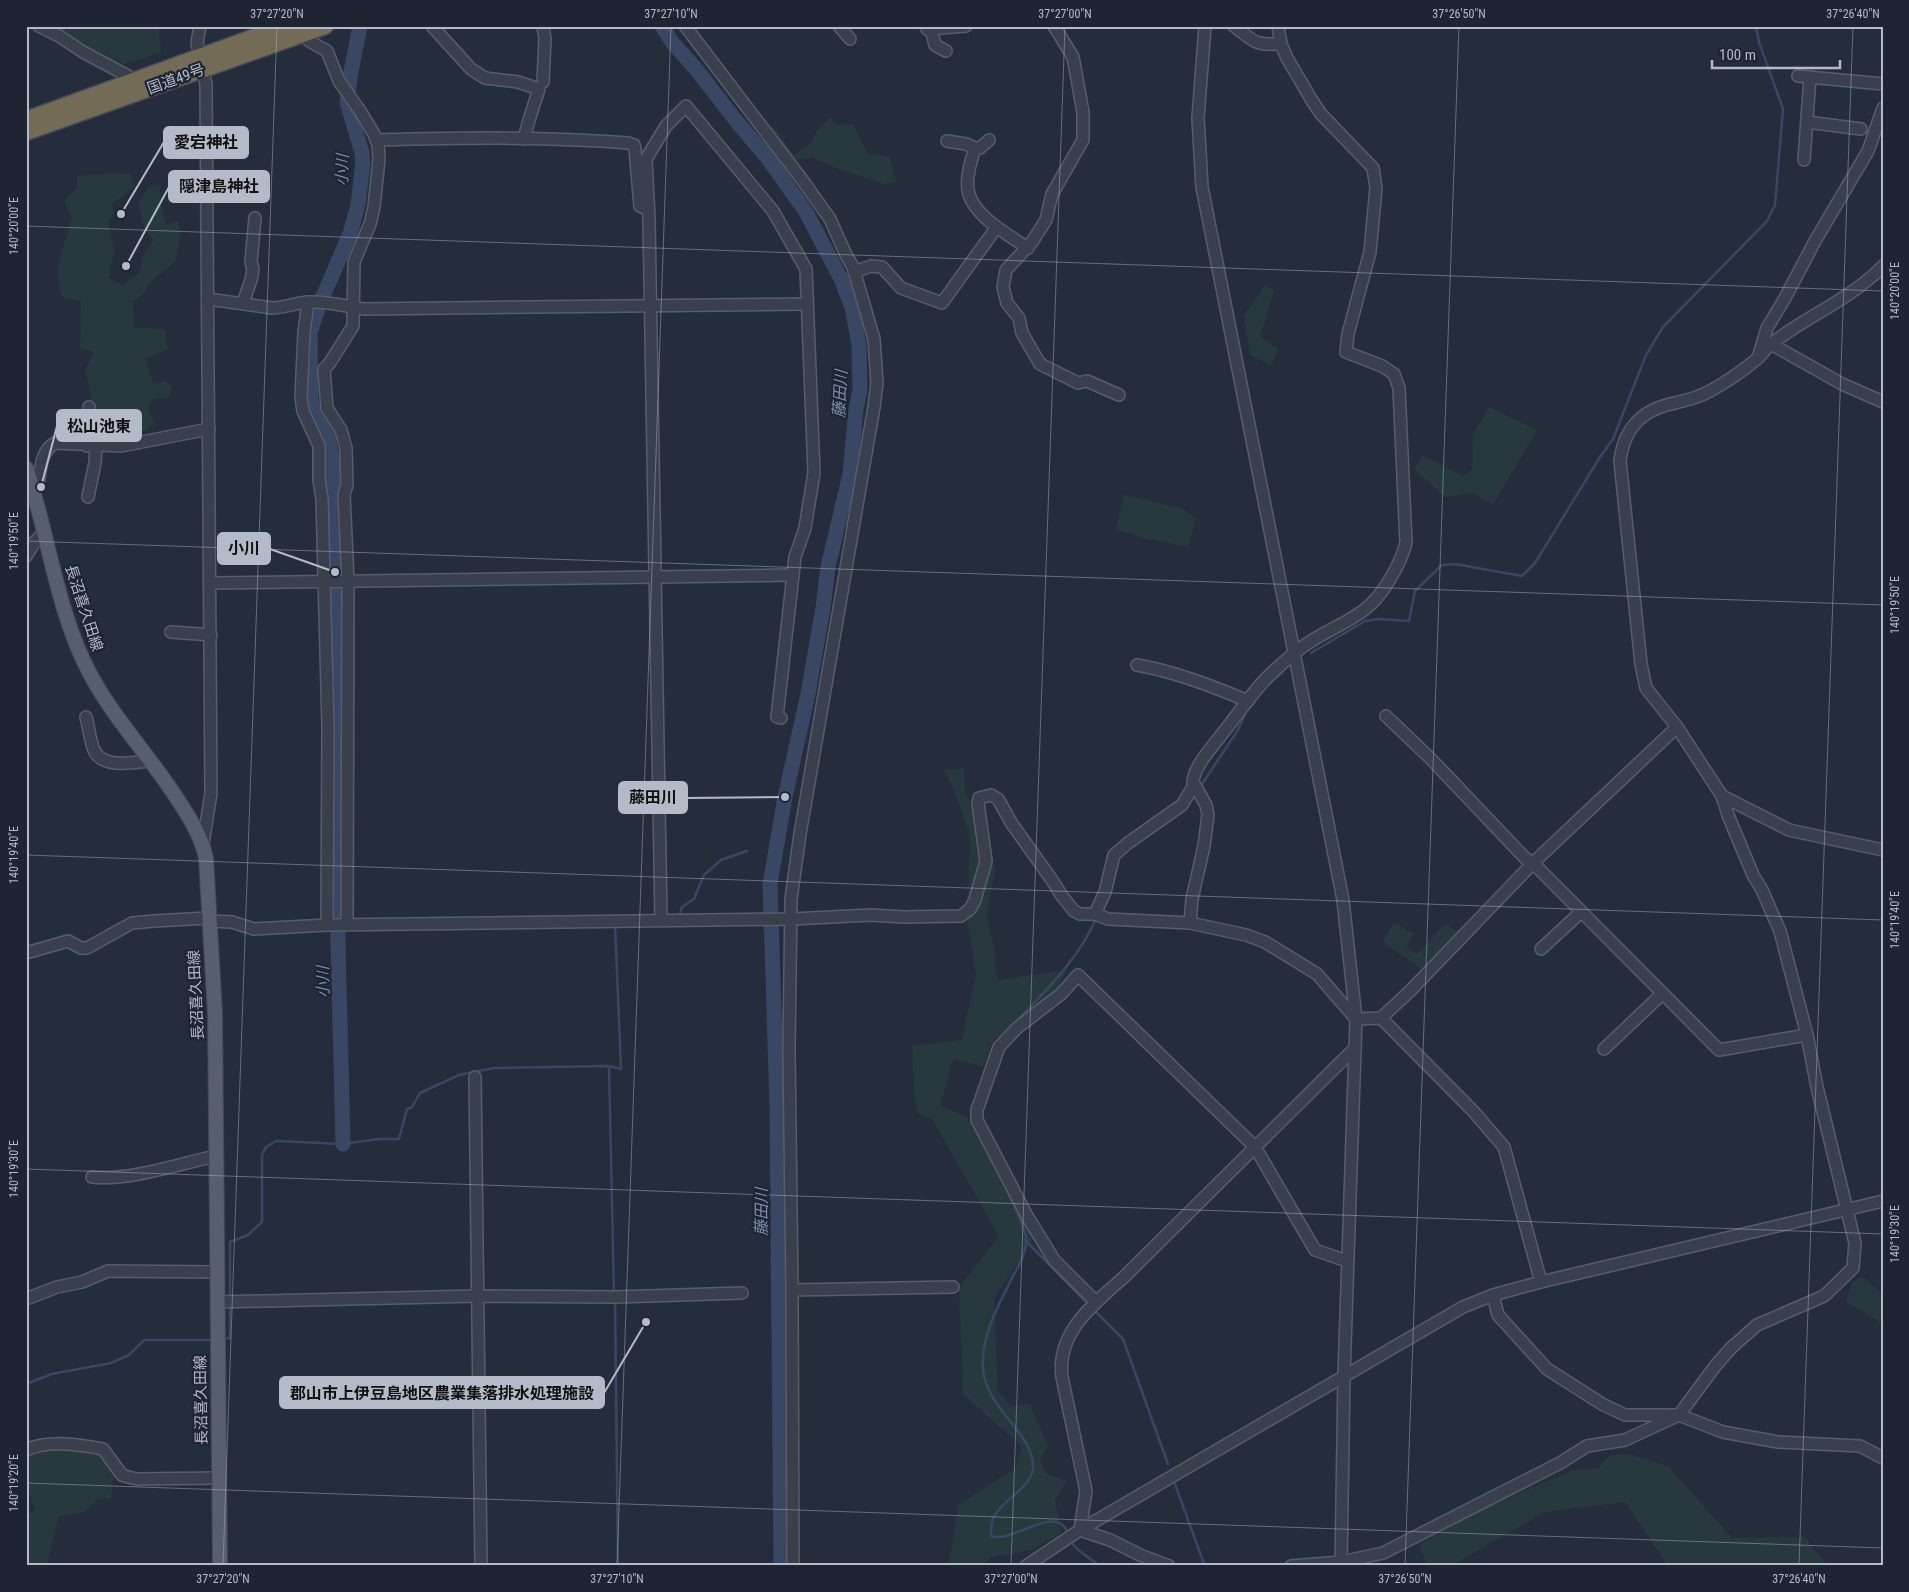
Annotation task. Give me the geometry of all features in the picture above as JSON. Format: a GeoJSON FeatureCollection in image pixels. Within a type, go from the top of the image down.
{"type":"FeatureCollection","features":[{"type":"Feature","properties":{"kind":"highway","name":"国道49号"},"geometry":{"type":"LineString","coordinates":[[26,132],[201,62],[285,26]]}},
{"type":"Feature","properties":{"kind":"highway","name":"国道49号"},"geometry":{"type":"LineString","coordinates":[[26,120],[132,81],[303,34],[325,26]]}},
{"type":"Feature","properties":{"kind":"main road","name":"長沼喜久田線"},"geometry":{"type":"LineString","coordinates":[[26,468],[64,610],[76,647],[100,692],[151,761],[193,824],[203,844],[206,858],[215,1013],[220,1566]]}},
{"type":"Feature","properties":{"kind":"street"},"geometry":{"type":"LineString","coordinates":[[39,26],[128,76],[132,81]]}},
{"type":"Feature","properties":{"kind":"street"},"geometry":{"type":"LineString","coordinates":[[200,26],[197,43],[206,84],[211,585],[211,793],[203,844]]}},
{"type":"Feature","properties":{"kind":"street"},"geometry":{"type":"LineString","coordinates":[[432,26],[471,70],[485,78],[518,82],[539,89],[528,120],[524,139]]}},
{"type":"Feature","properties":{"kind":"street"},"geometry":{"type":"LineString","coordinates":[[543,26],[545,39],[543,82]]}},
{"type":"Feature","properties":{"kind":"street"},"geometry":{"type":"LineString","coordinates":[[685,26],[830,219],[854,272],[874,339],[877,383],[862,482],[800,834],[791,898],[789,1049],[793,1566]]}},
{"type":"Feature","properties":{"kind":"street"},"geometry":{"type":"LineString","coordinates":[[839,26],[850,39]]}},
{"type":"Feature","properties":{"kind":"street"},"geometry":{"type":"LineString","coordinates":[[1054,26],[1073,57],[1083,112],[1083,140],[1052,194],[1046,220],[1028,248],[1006,270],[1003,288],[1007,304],[1018,318],[1022,333],[1040,364],[1078,383],[1087,381],[1118,395]]}},
{"type":"Feature","properties":{"kind":"street"},"geometry":{"type":"LineString","coordinates":[[1205,26],[1198,118],[1202,187],[1343,900],[1356,1020],[1347,1261],[1341,1564]]}},
{"type":"Feature","properties":{"kind":"street"},"geometry":{"type":"LineString","coordinates":[[1234,26],[1251,40],[1260,43],[1281,44]]}},
{"type":"Feature","properties":{"kind":"street"},"geometry":{"type":"LineString","coordinates":[[1190,923],[1192,899],[1204,846],[1208,815],[1206,805],[1194,785],[1193,777],[1209,751],[1263,681],[1307,644],[1365,610],[1392,577],[1406,543],[1399,388],[1394,374],[1382,366],[1346,352],[1348,334],[1370,252],[1376,188],[1373,168],[1321,114],[1287,58],[1281,44],[1278,26]]}},
{"type":"Feature","properties":{"kind":"street"},"geometry":{"type":"LineString","coordinates":[[946,51],[935,45],[929,28],[961,27]]}},
{"type":"Feature","properties":{"kind":"street"},"geometry":{"type":"LineString","coordinates":[[303,34],[327,51],[347,93],[360,111],[376,140],[379,159],[374,207],[370,224],[354,262],[354,326],[329,364],[324,368],[327,408],[341,430],[346,448],[347,485],[344,494],[344,519],[348,581],[347,925]]}},
{"type":"Feature","properties":{"kind":"street"},"geometry":{"type":"LineString","coordinates":[[1798,76],[1883,84]]}},
{"type":"Feature","properties":{"kind":"street"},"geometry":{"type":"LineString","coordinates":[[1804,160],[1810,77]]}},
{"type":"Feature","properties":{"kind":"street"},"geometry":{"type":"LineString","coordinates":[[661,920],[646,159],[666,126],[686,106],[773,211],[806,269],[814,473],[805,528],[797,552],[793,575],[777,717],[781,718]]}},
{"type":"Feature","properties":{"kind":"street"},"geometry":{"type":"LineString","coordinates":[[1758,357],[1767,328],[1786,298],[1814,241],[1868,151],[1883,108]]}},
{"type":"Feature","properties":{"kind":"street"},"geometry":{"type":"LineString","coordinates":[[1807,122],[1861,129]]}},
{"type":"Feature","properties":{"kind":"street"},"geometry":{"type":"LineString","coordinates":[[376,140],[463,138],[573,139],[634,145],[636,149],[640,206],[647,209]]}},
{"type":"Feature","properties":{"kind":"street"},"geometry":{"type":"LineString","coordinates":[[947,141],[980,148],[988,140]]}},
{"type":"Feature","properties":{"kind":"street"},"geometry":{"type":"LineString","coordinates":[[975,148],[968,174],[969,194],[974,203],[996,228],[1028,248]]}},
{"type":"Feature","properties":{"kind":"street"},"geometry":{"type":"LineString","coordinates":[[243,303],[253,269],[251,262],[255,218]]}},
{"type":"Feature","properties":{"kind":"street"},"geometry":{"type":"LineString","coordinates":[[854,272],[871,266],[882,267],[901,288],[942,303],[996,228]]}},
{"type":"Feature","properties":{"kind":"street"},"geometry":{"type":"LineString","coordinates":[[1291,1566],[1341,1564],[1384,1553],[1560,1463],[1587,1446],[1625,1440],[1679,1415],[1716,1365],[1731,1348],[1757,1325],[1824,1296],[1853,1268],[1855,1243],[1845,1210],[1807,1035],[1780,932],[1762,890],[1753,876],[1722,796],[1677,727],[1646,688],[1641,664],[1633,572],[1620,461],[1622,448],[1631,429],[1651,411],[1661,405],[1688,400],[1705,394],[1758,357],[1772,344],[1853,291],[1883,266]]}},
{"type":"Feature","properties":{"kind":"street"},"geometry":{"type":"LineString","coordinates":[[208,298],[272,308],[317,303],[339,303],[364,309],[806,304]]}},
{"type":"Feature","properties":{"kind":"street"},"geometry":{"type":"LineString","coordinates":[[317,303],[304,332],[301,397],[303,411],[319,446],[319,480],[322,500],[328,727],[327,925]]}},
{"type":"Feature","properties":{"kind":"street"},"geometry":{"type":"LineString","coordinates":[[1772,344],[1842,384],[1883,402]]}},
{"type":"Feature","properties":{"kind":"street"},"geometry":{"type":"LineString","coordinates":[[88,497],[95,464],[89,408]]}},
{"type":"Feature","properties":{"kind":"street"},"geometry":{"type":"LineString","coordinates":[[32,485],[39,479],[43,459],[48,448],[55,443],[121,446],[209,429]]}},
{"type":"Feature","properties":{"kind":"street"},"geometry":{"type":"LineString","coordinates":[[26,556],[44,532]]}},
{"type":"Feature","properties":{"kind":"street"},"geometry":{"type":"LineString","coordinates":[[211,585],[348,581],[793,575]]}},
{"type":"Feature","properties":{"kind":"street"},"geometry":{"type":"LineString","coordinates":[[171,632],[211,635]]}},
{"type":"Feature","properties":{"kind":"street"},"geometry":{"type":"LineString","coordinates":[[1137,665],[1202,682],[1248,701]]}},
{"type":"Feature","properties":{"kind":"street"},"geometry":{"type":"LineString","coordinates":[[1386,716],[1430,758],[1525,858],[1533,863],[1719,1050],[1807,1035]]}},
{"type":"Feature","properties":{"kind":"street"},"geometry":{"type":"LineString","coordinates":[[86,717],[95,752],[101,759],[110,762],[151,761]]}},
{"type":"Feature","properties":{"kind":"street"},"geometry":{"type":"LineString","coordinates":[[1356,1020],[1381,1018],[1410,991],[1533,863],[1677,727]]}},
{"type":"Feature","properties":{"kind":"street"},"geometry":{"type":"LineString","coordinates":[[1095,914],[1105,892],[1114,855],[1182,805],[1194,785]]}},
{"type":"Feature","properties":{"kind":"street"},"geometry":{"type":"LineString","coordinates":[[26,953],[68,941],[81,948],[87,948],[132,924],[154,920],[232,922],[254,929],[327,925],[961,916],[970,909],[975,900],[986,861],[978,803],[980,798],[988,795],[998,799],[1012,824],[1070,907],[1080,914],[1095,914],[1108,918],[1190,923],[1246,935],[1266,942],[1317,974],[1356,1020]]}},
{"type":"Feature","properties":{"kind":"street"},"geometry":{"type":"LineString","coordinates":[[1722,796],[1789,830],[1883,850]]}},
{"type":"Feature","properties":{"kind":"street"},"geometry":{"type":"LineString","coordinates":[[1541,949],[1581,912]]}},
{"type":"Feature","properties":{"kind":"street"},"geometry":{"type":"LineString","coordinates":[[1096,1302],[1054,1260],[1028,1216],[978,1120],[977,1110],[977,1093],[999,1047],[1017,1028],[1061,994],[1078,975],[1255,1147],[1315,1250],[1347,1261]]}},
{"type":"Feature","properties":{"kind":"street"},"geometry":{"type":"LineString","coordinates":[[1604,1050],[1662,994]]}},
{"type":"Feature","properties":{"kind":"street"},"geometry":{"type":"LineString","coordinates":[[1381,1018],[1474,1112],[1504,1147],[1541,1282]]}},
{"type":"Feature","properties":{"kind":"street"},"geometry":{"type":"LineString","coordinates":[[1080,1530],[1086,1491],[1060,1363],[1064,1346],[1077,1323],[1096,1302],[1124,1277],[1355,1048]]}},
{"type":"Feature","properties":{"kind":"street"},"geometry":{"type":"LineString","coordinates":[[475,1077],[481,1566]]}},
{"type":"Feature","properties":{"kind":"street"},"geometry":{"type":"LineString","coordinates":[[92,1177],[123,1177],[216,1156]]}},
{"type":"Feature","properties":{"kind":"street"},"geometry":{"type":"LineString","coordinates":[[1026,1566],[1080,1530],[1463,1307],[1493,1295],[1541,1282],[1883,1201]]}},
{"type":"Feature","properties":{"kind":"street"},"geometry":{"type":"LineString","coordinates":[[26,1299],[57,1287],[82,1282],[108,1271],[216,1272]]}},
{"type":"Feature","properties":{"kind":"street"},"geometry":{"type":"LineString","coordinates":[[792,1290],[953,1288]]}},
{"type":"Feature","properties":{"kind":"street"},"geometry":{"type":"LineString","coordinates":[[217,1302],[477,1296],[616,1297],[742,1293]]}},
{"type":"Feature","properties":{"kind":"street"},"geometry":{"type":"LineString","coordinates":[[1493,1295],[1498,1315],[1547,1369],[1624,1416],[1679,1415],[1723,1432],[1778,1442],[1860,1446],[1883,1458]]}},
{"type":"Feature","properties":{"kind":"street"},"geometry":{"type":"LineString","coordinates":[[26,1450],[41,1444],[103,1449],[122,1474],[137,1479],[218,1478]]}},
{"type":"Feature","properties":{"kind":"street"},"geometry":{"type":"LineString","coordinates":[[1080,1530],[1110,1540],[1140,1555],[1169,1566]]}},
{"type":"Feature","properties":{"kind":"shaded area"},"geometry":{"type":"Polygon","coordinates":[[[53,26],[159,26],[161,53],[123,64],[82,44],[53,26]]]}},
{"type":"Feature","properties":{"kind":"shaded area"},"geometry":{"type":"Polygon","coordinates":[[[830,117],[837,125],[853,124],[868,154],[890,156],[896,182],[884,184],[841,170],[813,158],[793,160],[768,131],[773,126],[794,155],[811,143],[817,130],[830,117]]]}},
{"type":"Feature","properties":{"kind":"shaded area"},"geometry":{"type":"Polygon","coordinates":[[[117,173],[131,174],[134,187],[111,205],[114,213],[108,222],[114,249],[109,278],[123,285],[139,273],[144,253],[154,240],[145,230],[138,203],[148,188],[156,184],[160,187],[161,206],[167,225],[178,221],[180,234],[176,260],[148,285],[145,293],[133,301],[135,328],[165,329],[168,349],[146,359],[153,384],[165,381],[172,387],[169,398],[153,399],[148,409],[154,423],[144,431],[95,425],[86,369],[94,352],[80,348],[81,302],[61,296],[57,269],[72,217],[64,201],[78,187],[77,176],[117,173]]]}},
{"type":"Feature","properties":{"kind":"shaded area"},"geometry":{"type":"Polygon","coordinates":[[[1265,286],[1274,290],[1260,337],[1278,349],[1271,365],[1250,355],[1244,315],[1265,286]]]}},
{"type":"Feature","properties":{"kind":"shaded area"},"geometry":{"type":"Polygon","coordinates":[[[1489,407],[1537,430],[1493,505],[1473,493],[1445,497],[1414,469],[1422,455],[1463,476],[1472,470],[1473,434],[1489,407]]]}},
{"type":"Feature","properties":{"kind":"shaded area"},"geometry":{"type":"Polygon","coordinates":[[[1124,495],[1181,508],[1196,518],[1188,547],[1147,539],[1116,529],[1124,495]]]}},
{"type":"Feature","properties":{"kind":"shaded area"},"geometry":{"type":"Polygon","coordinates":[[[964,768],[965,790],[995,868],[987,915],[993,943],[997,980],[1067,970],[1054,995],[995,1038],[983,1066],[953,1059],[940,1106],[967,1117],[1033,1240],[994,1299],[998,1392],[1011,1406],[1030,1404],[1048,1446],[1040,1460],[1046,1473],[1067,1481],[1055,1500],[1061,1533],[1031,1550],[990,1558],[982,1566],[949,1566],[958,1505],[1016,1468],[1022,1446],[963,1393],[959,1288],[999,1236],[932,1119],[918,1113],[914,1094],[912,1046],[962,1040],[976,974],[967,919],[970,836],[952,785],[943,770],[964,768]]]}},
{"type":"Feature","properties":{"kind":"shaded area"},"geometry":{"type":"Polygon","coordinates":[[[1394,922],[1413,934],[1406,947],[1417,954],[1445,924],[1459,932],[1421,969],[1383,942],[1394,922]]]}},
{"type":"Feature","properties":{"kind":"shaded area"},"geometry":{"type":"Polygon","coordinates":[[[1863,1277],[1883,1295],[1883,1324],[1846,1302],[1852,1282],[1863,1277]]]}},
{"type":"Feature","properties":{"kind":"shaded area"},"geometry":{"type":"Polygon","coordinates":[[[73,1446],[101,1454],[114,1473],[111,1498],[99,1499],[82,1513],[59,1516],[47,1566],[26,1566],[26,1517],[35,1508],[26,1485],[26,1453],[37,1448],[73,1446]]]}},
{"type":"Feature","properties":{"kind":"shaded area"},"geometry":{"type":"Polygon","coordinates":[[[1629,1454],[1668,1466],[1732,1538],[1804,1537],[1828,1566],[1668,1566],[1625,1502],[1545,1512],[1451,1566],[1428,1566],[1419,1545],[1472,1514],[1570,1471],[1599,1468],[1610,1455],[1629,1454]]]}},
{"type":"Feature","properties":{"kind":"waterway","name":"小川"},"geometry":{"type":"LineString","coordinates":[[343,1144],[338,943],[338,751],[333,463],[328,437],[314,414],[311,400],[310,333],[318,308],[350,234],[358,205],[363,163],[362,153],[347,102],[360,26]]}},
{"type":"Feature","properties":{"kind":"waterway","name":"藤田川"},"geometry":{"type":"LineString","coordinates":[[662,26],[672,42],[767,157],[806,212],[841,279],[852,307],[859,345],[860,390],[856,409],[850,474],[828,567],[808,694],[785,797],[770,884],[777,1106],[781,1566]]}},
{"type":"Feature","properties":{"kind":"waterway"},"geometry":{"type":"LineString","coordinates":[[1311,653],[1365,621],[1378,619],[1409,621],[1415,591],[1442,565],[1455,564],[1522,576],[1535,563],[1613,439],[1646,355],[1663,327],[1767,221],[1775,205],[1783,109],[1759,42],[1756,26]]}},
{"type":"Feature","properties":{"kind":"waterway"},"geometry":{"type":"LineString","coordinates":[[1267,685],[1283,672]]}},
{"type":"Feature","properties":{"kind":"waterway"},"geometry":{"type":"LineString","coordinates":[[1200,787],[1238,730],[1245,714],[1264,689]]}},
{"type":"Feature","properties":{"kind":"waterway"},"geometry":{"type":"LineString","coordinates":[[679,918],[682,907],[694,899],[704,875],[721,860],[747,851]]}},
{"type":"Feature","properties":{"kind":"waterway"},"geometry":{"type":"LineString","coordinates":[[1017,1021],[1072,960],[1097,917]]}},
{"type":"Feature","properties":{"kind":"waterway"},"geometry":{"type":"LineString","coordinates":[[230,1299],[230,1242],[248,1235],[262,1222],[262,1155],[266,1147],[276,1141],[343,1144],[378,1139],[399,1139],[407,1109],[412,1107],[420,1093],[459,1075],[494,1068],[609,1066],[621,1069],[615,925]]}},
{"type":"Feature","properties":{"kind":"waterway"},"geometry":{"type":"LineString","coordinates":[[609,1066],[614,1295]]}},
{"type":"Feature","properties":{"kind":"waterway"},"geometry":{"type":"LineString","coordinates":[[1006,1187],[1023,1227],[1026,1244],[1020,1262],[990,1326],[984,1347],[983,1369],[992,1397],[1026,1444],[1032,1456],[1033,1468],[1027,1482],[1002,1505],[992,1520],[991,1536],[1010,1535],[1043,1523],[1053,1522],[1061,1524],[1067,1531]]}},
{"type":"Feature","properties":{"kind":"waterway"},"geometry":{"type":"LineString","coordinates":[[1025,1240],[1088,1304]]}},
{"type":"Feature","properties":{"kind":"waterway"},"geometry":{"type":"LineString","coordinates":[[615,1300],[618,1566]]}},
{"type":"Feature","properties":{"kind":"waterway"},"geometry":{"type":"LineString","coordinates":[[222,1339],[230,1338],[230,1305]]}},
{"type":"Feature","properties":{"kind":"waterway"},"geometry":{"type":"LineString","coordinates":[[1094,1310],[1123,1339],[1168,1464]]}},
{"type":"Feature","properties":{"kind":"waterway"},"geometry":{"type":"LineString","coordinates":[[26,1384],[52,1374],[111,1363],[129,1355],[144,1340],[214,1340]]}},
{"type":"Feature","properties":{"kind":"waterway"},"geometry":{"type":"LineString","coordinates":[[1175,1484],[1204,1564]]}},
{"type":"Feature","properties":{"kind":"waterway"},"geometry":{"type":"LineString","coordinates":[[1073,1544],[1099,1566]]}},
{"type":"Feature","properties":{"kind":"place","name":"愛宕神社"},"geometry":{"type":"Point","coordinates":[121,214]}},
{"type":"Feature","properties":{"kind":"place","name":"隠津島神社"},"geometry":{"type":"Point","coordinates":[126,266]}},
{"type":"Feature","properties":{"kind":"place","name":"松山池東"},"geometry":{"type":"Point","coordinates":[41,487]}},
{"type":"Feature","properties":{"kind":"place","name":"小川"},"geometry":{"type":"Point","coordinates":[335,572]}},
{"type":"Feature","properties":{"kind":"place","name":"藤田川"},"geometry":{"type":"Point","coordinates":[785,797]}},
{"type":"Feature","properties":{"kind":"place","name":"郡山市上伊豆島地区農業集落排水処理施設"},"geometry":{"type":"Point","coordinates":[646,1322]}}]}
